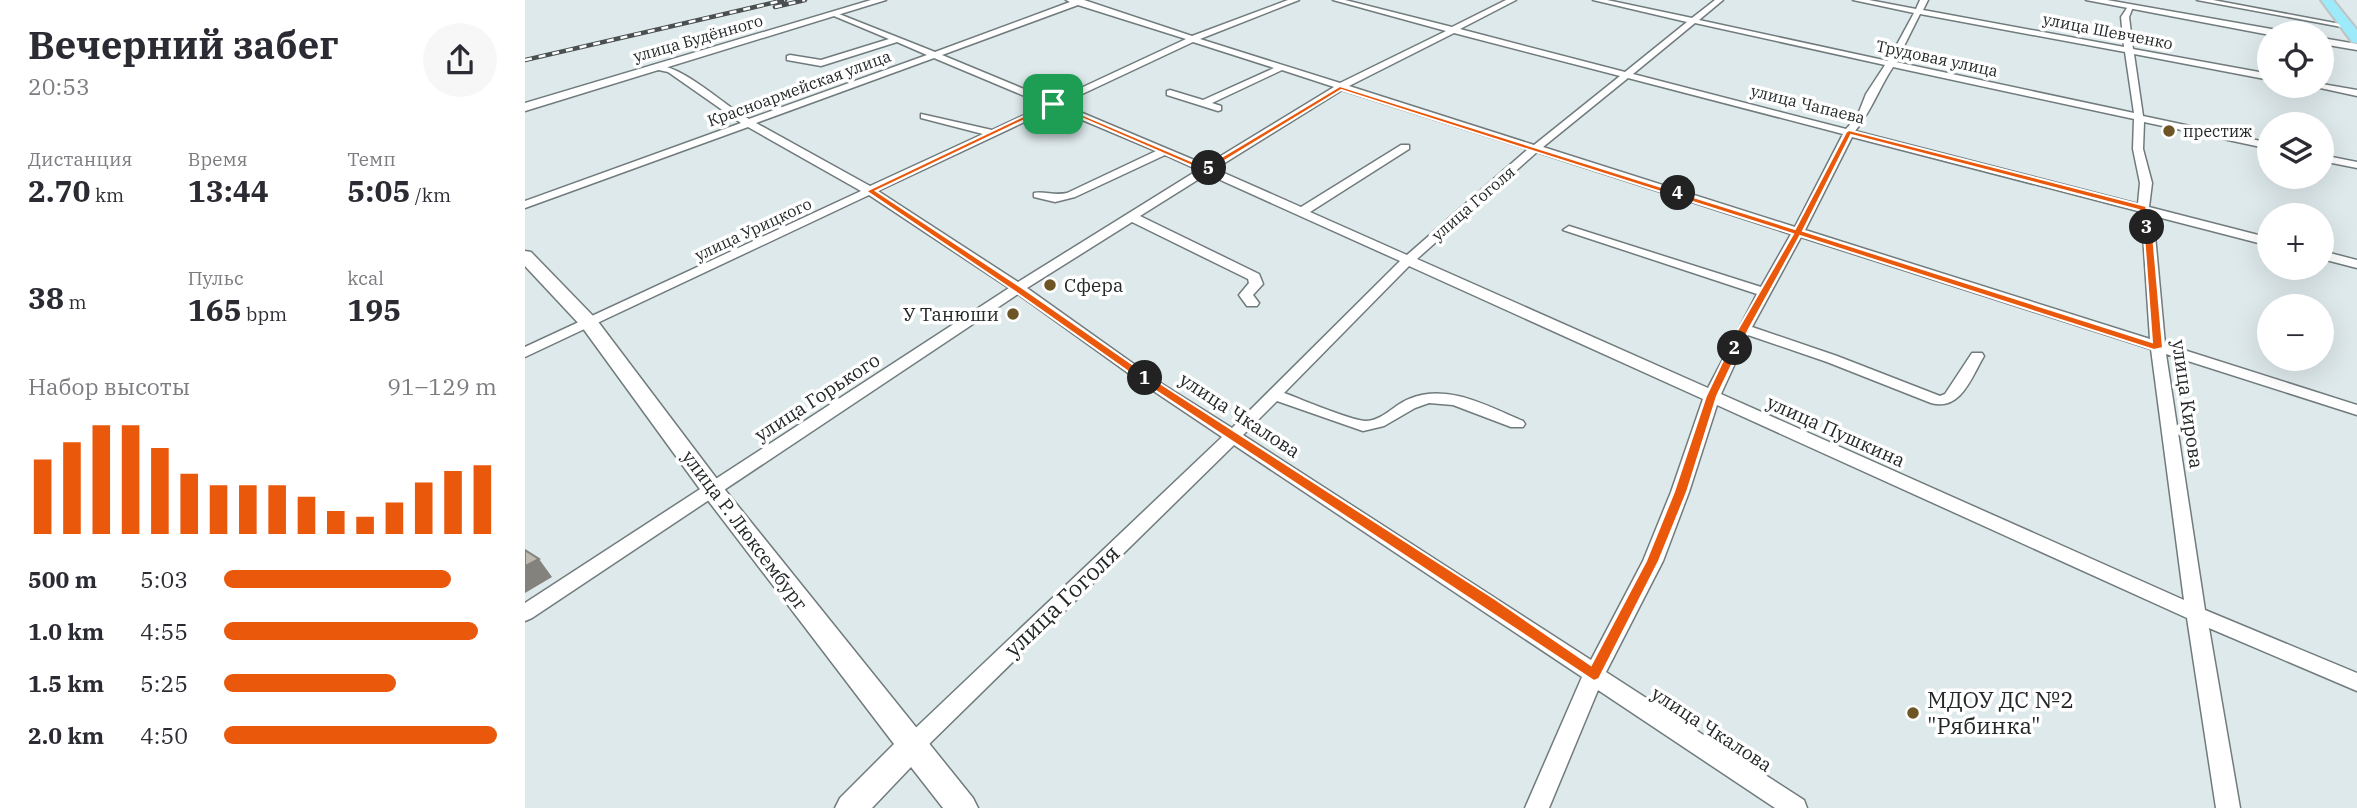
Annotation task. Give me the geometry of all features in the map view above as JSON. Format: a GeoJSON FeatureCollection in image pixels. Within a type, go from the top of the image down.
{"type":"FeatureCollection","features":[{"type":"Feature","properties":{"kind":"main road"},"geometry":{"type":"LineString","coordinates":[[2327,0],[2357,39]]}},
{"type":"Feature","properties":{"kind":"street","name":"улица Будённого"},"geometry":{"type":"LineString","coordinates":[[525,107],[881,0]]}},
{"type":"Feature","properties":{"kind":"street","name":"улица Урицкого"},"geometry":{"type":"LineString","coordinates":[[525,353],[1195,38],[1295,0]]}},
{"type":"Feature","properties":{"kind":"street","name":"улица Чапаева"},"geometry":{"type":"LineString","coordinates":[[1337,0],[2257,239]]}},
{"type":"Feature","properties":{"kind":"street","name":"улица Горького"},"geometry":{"type":"LineString","coordinates":[[525,614],[1018,289],[1206,170],[1340,88],[1512,0]]}},
{"type":"Feature","properties":{"kind":"street","name":"Трудовая улица"},"geometry":{"type":"LineString","coordinates":[[1597,0],[2257,143]]}},
{"type":"Feature","properties":{"kind":"street","name":"улица Гоголя"},"geometry":{"type":"LineString","coordinates":[[851,808],[949,708],[1234,435],[1407,261],[1535,149],[1719,0]]}},
{"type":"Feature","properties":{"kind":"street","name":"улица Шевченко"},"geometry":{"type":"LineString","coordinates":[[1857,0],[1920,6],[2130,51],[2257,75]]}},
{"type":"Feature","properties":{"kind":"street"},"geometry":{"type":"LineString","coordinates":[[2091,0],[2257,29]]}},
{"type":"Feature","properties":{"kind":"street"},"geometry":{"type":"LineString","coordinates":[[2201,0],[2347,26]]}},
{"type":"Feature","properties":{"kind":"street"},"geometry":{"type":"LineString","coordinates":[[1077,1],[1340,88],[2357,410]]}},
{"type":"Feature","properties":{"kind":"street","name":"Красноармейская улица"},"geometry":{"type":"LineString","coordinates":[[525,205],[1077,1]]}},
{"type":"Feature","properties":{"kind":"street"},"geometry":{"type":"LineString","coordinates":[[1537,808],[1594,675],[1653,561],[1680,492],[1711,396],[1849,132],[1861,118],[1871,94],[1920,6]]}},
{"type":"Feature","properties":{"kind":"street","name":"улица Кирова"},"geometry":{"type":"LineString","coordinates":[[2129,7],[2125,16],[2139,118],[2138,149],[2145,183],[2143,208],[2149,235],[2158,348],[2196,614],[2228,808]]}},
{"type":"Feature","properties":{"kind":"street","name":"улица Пушкина"},"geometry":{"type":"LineString","coordinates":[[837,14],[1206,170],[2196,614],[2357,682]]}},
{"type":"Feature","properties":{"kind":"street"},"geometry":{"type":"LineString","coordinates":[[790,58],[821,63],[897,39]]}},
{"type":"Feature","properties":{"kind":"street"},"geometry":{"type":"LineString","coordinates":[[2334,43],[2357,47]]}},
{"type":"Feature","properties":{"kind":"street","name":"улица Чкалова"},"geometry":{"type":"LineString","coordinates":[[657,66],[671,70],[727,111],[751,122],[870,191],[1018,289],[1154,385],[1573,658],[1594,675],[1795,808]]}},
{"type":"Feature","properties":{"kind":"street"},"geometry":{"type":"LineString","coordinates":[[1204,103],[1282,67]]}},
{"type":"Feature","properties":{"kind":"street"},"geometry":{"type":"LineString","coordinates":[[2334,89],[2357,93]]}},
{"type":"Feature","properties":{"kind":"street"},"geometry":{"type":"LineString","coordinates":[[1170,93],[1218,108]]}},
{"type":"Feature","properties":{"kind":"street"},"geometry":{"type":"LineString","coordinates":[[923,116],[993,133]]}},
{"type":"Feature","properties":{"kind":"street"},"geometry":{"type":"LineString","coordinates":[[1301,212],[1405,147]]}},
{"type":"Feature","properties":{"kind":"street"},"geometry":{"type":"LineString","coordinates":[[1038,195],[1055,199],[1071,195],[1165,152]]}},
{"type":"Feature","properties":{"kind":"street"},"geometry":{"type":"LineString","coordinates":[[2334,160],[2357,165]]}},
{"type":"Feature","properties":{"kind":"street"},"geometry":{"type":"LineString","coordinates":[[1132,217],[1254,277],[1256,284],[1246,295],[1252,303]]}},
{"type":"Feature","properties":{"kind":"street"},"geometry":{"type":"LineString","coordinates":[[1569,230],[1596,236],[1670,263],[1764,292]]}},
{"type":"Feature","properties":{"kind":"street","name":"улица Р. Люксембург"},"geometry":{"type":"LineString","coordinates":[[525,256],[589,323],[713,489],[962,808]]}},
{"type":"Feature","properties":{"kind":"street"},"geometry":{"type":"LineString","coordinates":[[2334,258],[2357,264]]}},
{"type":"Feature","properties":{"kind":"street"},"geometry":{"type":"LineString","coordinates":[[1744,329],[1799,346],[1945,401],[1951,397],[1977,356]]}},
{"type":"Feature","properties":{"kind":"street"},"geometry":{"type":"LineString","coordinates":[[1274,395],[1363,426],[1376,425],[1416,401],[1434,398],[1458,401],[1517,424]]}},
{"type":"Feature","properties":{"kind":"building"},"geometry":{"type":"Polygon","coordinates":[[[525,550],[539,559],[525,566],[525,550]]]}},
{"type":"Feature","properties":{"kind":"railway"},"geometry":{"type":"LineString","coordinates":[[525,60],[785,0]]}},
{"type":"Feature","properties":{"kind":"railway"},"geometry":{"type":"LineString","coordinates":[[775,7],[805,0]]}},
{"type":"Feature","properties":{"kind":"place","name":"престиж"},"geometry":{"type":"Point","coordinates":[2169,131]}},
{"type":"Feature","properties":{"kind":"place","name":"Сфера"},"geometry":{"type":"Point","coordinates":[1050,285]}},
{"type":"Feature","properties":{"kind":"place","name":"У Танюши"},"geometry":{"type":"Point","coordinates":[1013,314]}},
{"type":"Feature","properties":{"kind":"place","name":"МДОУ ДС №2 \"Рябинка\""},"geometry":{"type":"Point","coordinates":[1913,713]}},
{"type":"Feature","properties":{"kind":"route"},"geometry":{"type":"LineString","coordinates":[[1053,104],[870,191],[1018,289],[1154,385],[1490,603],[1594,675],[1653,561],[1680,492],[1711,396],[1744,329],[1798,233],[2158,348],[2149,235],[2143,208],[1849,132],[1847,141],[1798,233],[1340,88],[1206,170],[1053,104]]}}]}
